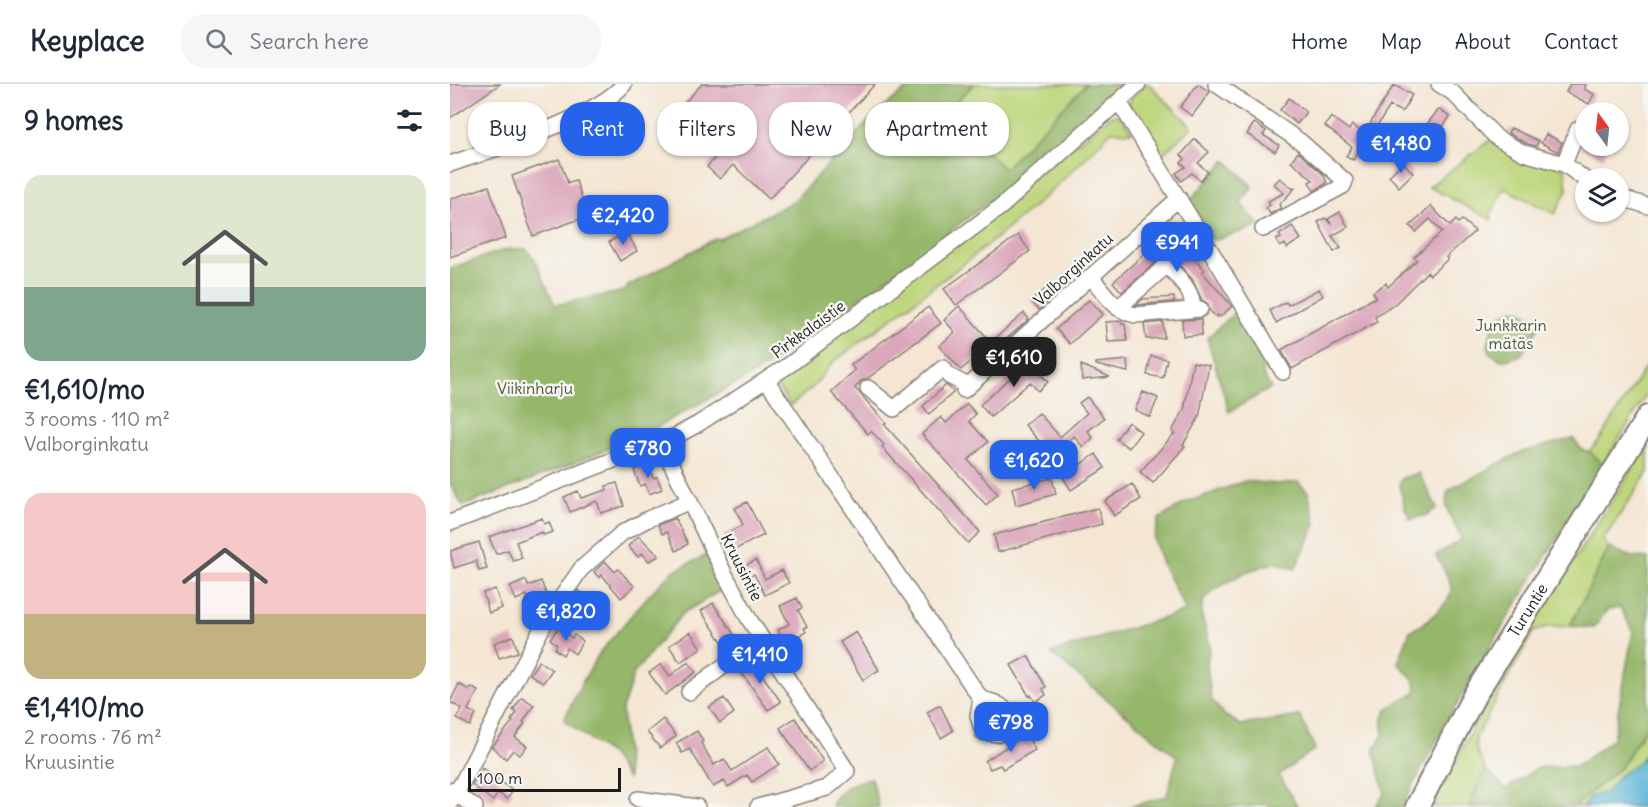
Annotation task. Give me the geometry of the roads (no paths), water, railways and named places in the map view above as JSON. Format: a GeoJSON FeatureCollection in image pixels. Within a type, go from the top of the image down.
{"type":"FeatureCollection","features":[{"type":"Feature","properties":{"kind":"highway","name":"Turuntie"},"geometry":{"type":"LineString","coordinates":[[1418,807],[1474,696],[1648,417]]}},
{"type":"Feature","properties":{"kind":"street"},"geometry":{"type":"LineString","coordinates":[[450,164],[574,117],[615,94],[624,84]]}},
{"type":"Feature","properties":{"kind":"street","name":"Pirkkalaistie"},"geometry":{"type":"LineString","coordinates":[[450,523],[661,442],[698,424],[767,381],[1002,206],[1138,84]]}},
{"type":"Feature","properties":{"kind":"street"},"geometry":{"type":"LineString","coordinates":[[1216,84],[1301,142],[1345,181],[1343,186],[1263,229]]}},
{"type":"Feature","properties":{"kind":"street"},"geometry":{"type":"LineString","coordinates":[[1439,84],[1453,93],[1497,138],[1511,147],[1564,164],[1575,172]]}},
{"type":"Feature","properties":{"kind":"street"},"geometry":{"type":"LineString","coordinates":[[1119,102],[1282,372]]}},
{"type":"Feature","properties":{"kind":"street"},"geometry":{"type":"LineString","coordinates":[[1564,164],[1575,136]]}},
{"type":"Feature","properties":{"kind":"street","name":"Valborginkatu"},"geometry":{"type":"LineString","coordinates":[[868,388],[894,409],[943,368],[949,376],[966,388],[1179,198]]}},
{"type":"Feature","properties":{"kind":"street"},"geometry":{"type":"LineString","coordinates":[[1629,200],[1648,206]]}},
{"type":"Feature","properties":{"kind":"street"},"geometry":{"type":"LineString","coordinates":[[1091,277],[1118,308],[1126,313],[1136,315],[1197,309],[1188,288],[1167,265],[1118,308]]}},
{"type":"Feature","properties":{"kind":"street"},"geometry":{"type":"LineString","coordinates":[[767,381],[981,699]]}},
{"type":"Feature","properties":{"kind":"street","name":"Kruusintie"},"geometry":{"type":"LineString","coordinates":[[661,442],[723,571],[761,638],[847,771],[827,788],[758,807]]}},
{"type":"Feature","properties":{"kind":"street"},"geometry":{"type":"LineString","coordinates":[[475,807],[452,795],[546,620],[581,569],[622,532],[690,501]]}},
{"type":"Feature","properties":{"kind":"street"},"geometry":{"type":"LineString","coordinates":[[689,692],[761,638]]}},
{"type":"Feature","properties":{"kind":"street"},"geometry":{"type":"LineString","coordinates":[[639,798],[697,807]]}},
{"type":"Feature","properties":{"kind":"water"},"geometry":{"type":"Polygon","coordinates":[[[1648,750],[1648,807],[1584,807],[1590,797],[1607,792],[1619,776],[1639,762],[1648,750]]]}},
{"type":"Feature","properties":{"kind":"park label","name":"Junkkarin mätäs"},"geometry":{"type":"Point","coordinates":[1511,334]}},
{"type":"Feature","properties":{"kind":"park label","name":"Viikinharju"},"geometry":{"type":"Point","coordinates":[535,388]}}]}
